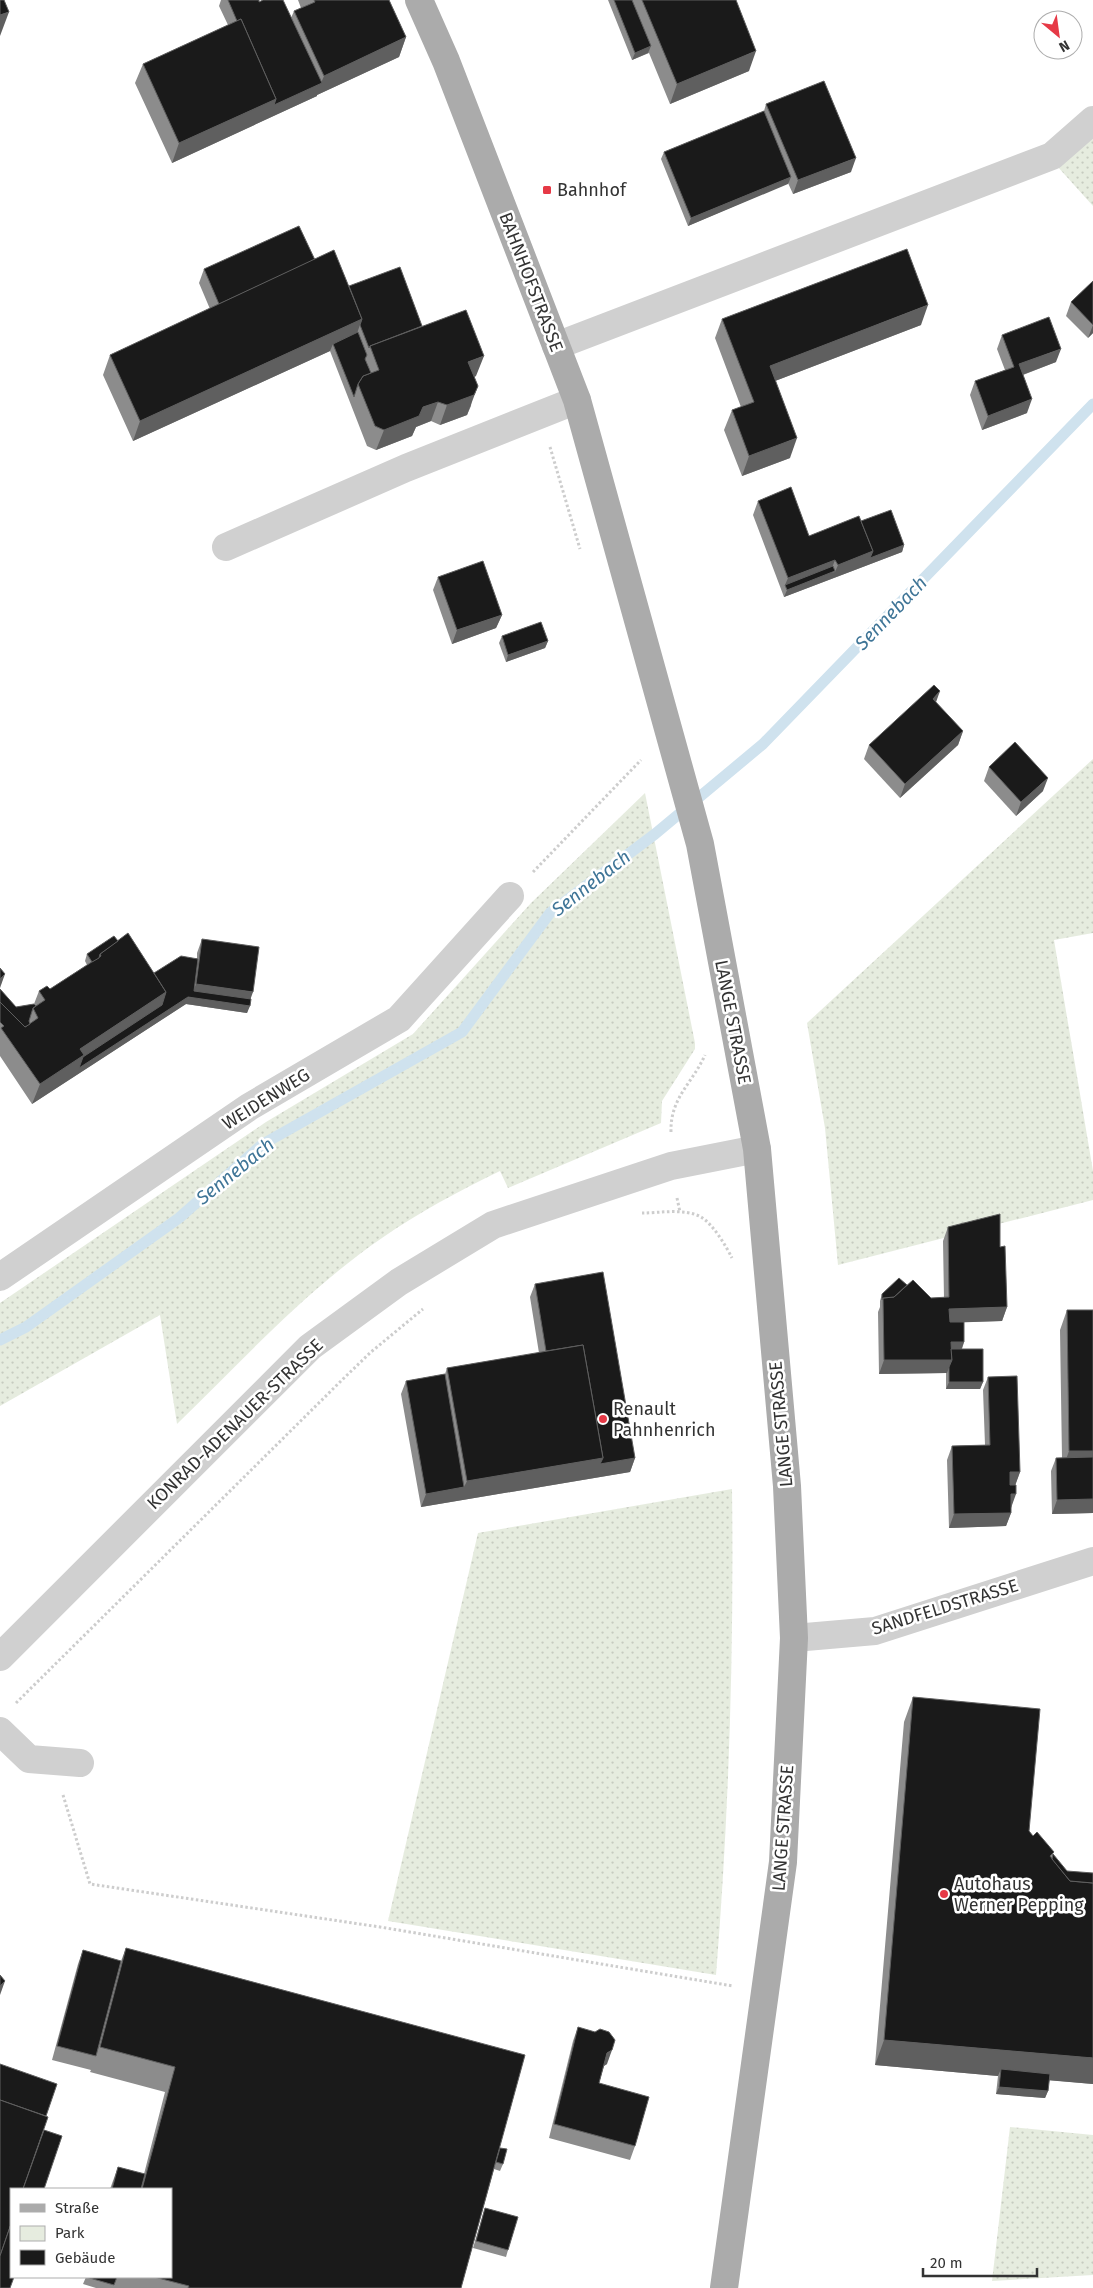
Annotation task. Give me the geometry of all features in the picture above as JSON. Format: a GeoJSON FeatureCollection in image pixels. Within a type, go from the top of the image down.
{"type":"FeatureCollection","features":[{"type":"Feature","properties":{"kind":"main road","name":"BAHNHOFSTRASSE"},"geometry":{"type":"LineString","coordinates":[[418,0],[446,61],[577,400],[625,571]]}},
{"type":"Feature","properties":{"kind":"main road","name":"LANGE STRASSE"},"geometry":{"type":"LineString","coordinates":[[625,571],[700,844],[757,1149],[787,1486],[794,1638],[782,1862],[724,2288]]}},
{"type":"Feature","properties":{"kind":"street"},"geometry":{"type":"LineString","coordinates":[[556,346],[1052,156],[1093,120]]}},
{"type":"Feature","properties":{"kind":"street"},"geometry":{"type":"LineString","coordinates":[[226,547],[406,468],[577,400]]}},
{"type":"Feature","properties":{"kind":"street","name":"WEIDENWEG"},"geometry":{"type":"LineString","coordinates":[[0,1276],[249,1107],[398,1019],[510,896]]}},
{"type":"Feature","properties":{"kind":"street","name":"KONRAD-ADENAUER-STRASSE"},"geometry":{"type":"LineString","coordinates":[[0,1657],[310,1347],[399,1282],[493,1225],[671,1166],[757,1149]]}},
{"type":"Feature","properties":{"kind":"street","name":"SANDFELDSTRASSE"},"geometry":{"type":"LineString","coordinates":[[794,1638],[875,1630],[1093,1561]]}},
{"type":"Feature","properties":{"kind":"street"},"geometry":{"type":"LineString","coordinates":[[0,1731],[29,1759],[66,1762]]}},
{"type":"Feature","properties":{"kind":"path"},"geometry":{"type":"LineString","coordinates":[[510,896],[643,758],[675,750]]}},
{"type":"Feature","properties":{"kind":"path"},"geometry":{"type":"LineString","coordinates":[[680,1212],[671,1166],[670,1116],[678,1098],[705,1057],[706,1048]]}},
{"type":"Feature","properties":{"kind":"path"},"geometry":{"type":"LineString","coordinates":[[632,1216],[680,1212],[701,1217],[723,1242],[734,1263]]}},
{"type":"Feature","properties":{"kind":"path"},"geometry":{"type":"LineString","coordinates":[[14,1705],[371,1352],[430,1305]]}},
{"type":"Feature","properties":{"kind":"path"},"geometry":{"type":"LineString","coordinates":[[66,1762],[90,1884],[380,1927],[741,1988]]}},
{"type":"Feature","properties":{"kind":"green space"},"geometry":{"type":"Polygon","coordinates":[[[1093,133],[1093,206],[1057,166],[1093,133]]]}},
{"type":"Feature","properties":{"kind":"green space"},"geometry":{"type":"Polygon","coordinates":[[[1093,759],[1093,933],[1054,940],[1093,1171],[1093,1200],[838,1265],[825,1128],[807,1023],[1093,759]]]}},
{"type":"Feature","properties":{"kind":"green space"},"geometry":{"type":"Polygon","coordinates":[[[645,793],[695,1043],[695,1049],[662,1101],[661,1123],[508,1188],[500,1171],[410,1219],[354,1258],[327,1280],[250,1351],[177,1424],[160,1315],[0,1406],[0,1303],[266,1122],[413,1034],[531,903],[645,793]]]}},
{"type":"Feature","properties":{"kind":"green space"},"geometry":{"type":"Polygon","coordinates":[[[732,1489],[730,1732],[716,1975],[388,1921],[478,1533],[732,1489]]]}},
{"type":"Feature","properties":{"kind":"green space"},"geometry":{"type":"Polygon","coordinates":[[[1010,2127],[1093,2135],[1093,2275],[992,2281],[1010,2127]]]}},
{"type":"Feature","properties":{"kind":"building"},"geometry":{"type":"Polygon","coordinates":[[[0,0],[4,0],[9,12],[0,15],[0,0]]]}},
{"type":"Feature","properties":{"kind":"building"},"geometry":{"type":"Polygon","coordinates":[[[228,0],[259,0],[259,2],[263,0],[283,0],[322,83],[274,105],[276,99],[241,19],[237,21],[228,0]]]}},
{"type":"Feature","properties":{"kind":"building"},"geometry":{"type":"Polygon","coordinates":[[[314,0],[389,0],[406,37],[324,76],[294,11],[315,2],[314,0]]]}},
{"type":"Feature","properties":{"kind":"building"},"geometry":{"type":"Polygon","coordinates":[[[614,0],[632,0],[651,46],[635,53],[614,0]]]}},
{"type":"Feature","properties":{"kind":"building"},"geometry":{"type":"Polygon","coordinates":[[[642,0],[736,0],[756,51],[677,84],[642,0]]]}},
{"type":"Feature","properties":{"kind":"building"},"geometry":{"type":"Polygon","coordinates":[[[241,19],[276,99],[179,143],[143,64],[241,19]]]}},
{"type":"Feature","properties":{"kind":"building"},"geometry":{"type":"Polygon","coordinates":[[[824,81],[856,158],[798,180],[766,104],[824,81]]]}},
{"type":"Feature","properties":{"kind":"building"},"geometry":{"type":"Polygon","coordinates":[[[764,111],[791,177],[691,218],[664,152],[764,111]]]}},
{"type":"Feature","properties":{"kind":"building"},"geometry":{"type":"Polygon","coordinates":[[[299,226],[315,260],[219,304],[204,269],[299,226]]]}},
{"type":"Feature","properties":{"kind":"building"},"geometry":{"type":"Polygon","coordinates":[[[907,249],[928,305],[770,366],[797,438],[749,456],[732,410],[754,402],[722,319],[907,249]]]}},
{"type":"Feature","properties":{"kind":"building"},"geometry":{"type":"Polygon","coordinates":[[[334,250],[362,319],[140,421],[110,355],[334,250]]]}},
{"type":"Feature","properties":{"kind":"building"},"geometry":{"type":"Polygon","coordinates":[[[400,267],[422,326],[369,348],[360,325],[362,319],[349,286],[400,267]]]}},
{"type":"Feature","properties":{"kind":"building"},"geometry":{"type":"Polygon","coordinates":[[[1093,281],[1093,325],[1071,302],[1093,281]]]}},
{"type":"Feature","properties":{"kind":"building"},"geometry":{"type":"Polygon","coordinates":[[[466,310],[484,356],[468,362],[478,386],[474,395],[447,405],[438,402],[423,407],[419,416],[384,430],[375,426],[358,384],[363,376],[379,370],[370,346],[466,310]]]}},
{"type":"Feature","properties":{"kind":"building"},"geometry":{"type":"Polygon","coordinates":[[[1049,317],[1061,349],[1019,364],[1032,399],[988,416],[975,381],[1014,367],[1002,335],[1049,317]]]}},
{"type":"Feature","properties":{"kind":"building"},"geometry":{"type":"Polygon","coordinates":[[[358,332],[367,355],[365,359],[371,373],[363,376],[354,397],[333,344],[358,332]]]}},
{"type":"Feature","properties":{"kind":"building"},"geometry":{"type":"Polygon","coordinates":[[[791,487],[809,536],[859,516],[873,551],[838,565],[835,560],[788,578],[758,501],[791,487]]]}},
{"type":"Feature","properties":{"kind":"building"},"geometry":{"type":"Polygon","coordinates":[[[891,510],[904,545],[870,558],[873,551],[861,521],[891,510]]]}},
{"type":"Feature","properties":{"kind":"building"},"geometry":{"type":"Polygon","coordinates":[[[483,561],[502,615],[457,630],[438,577],[483,561]]]}},
{"type":"Feature","properties":{"kind":"building"},"geometry":{"type":"Polygon","coordinates":[[[833,566],[835,571],[787,590],[785,585],[833,566]]]}},
{"type":"Feature","properties":{"kind":"building"},"geometry":{"type":"Polygon","coordinates":[[[541,622],[548,641],[508,655],[502,636],[541,622]]]}},
{"type":"Feature","properties":{"kind":"building"},"geometry":{"type":"Polygon","coordinates":[[[934,685],[940,691],[933,699],[963,731],[905,784],[869,745],[934,685]]]}},
{"type":"Feature","properties":{"kind":"building"},"geometry":{"type":"Polygon","coordinates":[[[1015,742],[1048,778],[1021,802],[989,767],[1015,742]]]}},
{"type":"Feature","properties":{"kind":"building"},"geometry":{"type":"Polygon","coordinates":[[[128,933],[166,992],[80,1049],[84,1055],[40,1084],[1,1028],[4,1026],[0,1022],[0,1002],[25,1027],[38,1018],[33,1008],[45,1000],[39,991],[47,986],[50,989],[101,956],[100,954],[128,933]]]}},
{"type":"Feature","properties":{"kind":"building"},"geometry":{"type":"Polygon","coordinates":[[[114,936],[118,941],[92,962],[87,954],[114,936]]]}},
{"type":"Feature","properties":{"kind":"building"},"geometry":{"type":"Polygon","coordinates":[[[202,939],[259,947],[253,992],[196,984],[202,939]]]}},
{"type":"Feature","properties":{"kind":"building"},"geometry":{"type":"Polygon","coordinates":[[[181,956],[198,959],[194,991],[251,999],[250,1006],[188,997],[79,1068],[83,1057],[162,1005],[166,992],[154,973],[181,956]]]}},
{"type":"Feature","properties":{"kind":"building"},"geometry":{"type":"Polygon","coordinates":[[[0,968],[5,974],[0,979],[0,968]]]}},
{"type":"Feature","properties":{"kind":"building"},"geometry":{"type":"Polygon","coordinates":[[[0,989],[16,1007],[34,1004],[36,1006],[33,1008],[29,1021],[30,1024],[25,1027],[0,1002],[0,989]]]}},
{"type":"Feature","properties":{"kind":"building"},"geometry":{"type":"Polygon","coordinates":[[[1000,1214],[1000,1247],[1005,1246],[1007,1307],[949,1309],[950,1322],[964,1322],[964,1342],[951,1342],[952,1360],[884,1360],[883,1298],[894,1297],[913,1280],[931,1298],[949,1297],[948,1227],[1000,1214]]]}},
{"type":"Feature","properties":{"kind":"building"},"geometry":{"type":"Polygon","coordinates":[[[603,1272],[635,1458],[600,1464],[603,1458],[583,1345],[546,1351],[535,1284],[603,1272]]]}},
{"type":"Feature","properties":{"kind":"building"},"geometry":{"type":"Polygon","coordinates":[[[899,1278],[907,1285],[894,1297],[883,1298],[882,1300],[882,1294],[899,1278]]]}},
{"type":"Feature","properties":{"kind":"building"},"geometry":{"type":"Polygon","coordinates":[[[1067,1310],[1093,1310],[1093,1451],[1069,1451],[1067,1310]]]}},
{"type":"Feature","properties":{"kind":"building"},"geometry":{"type":"Polygon","coordinates":[[[583,1345],[603,1458],[467,1481],[447,1368],[583,1345]]]}},
{"type":"Feature","properties":{"kind":"building"},"geometry":{"type":"Polygon","coordinates":[[[951,1349],[983,1349],[983,1382],[949,1382],[949,1367],[952,1360],[951,1349]]]}},
{"type":"Feature","properties":{"kind":"building"},"geometry":{"type":"Polygon","coordinates":[[[445,1374],[464,1487],[426,1494],[406,1381],[445,1374]]]}},
{"type":"Feature","properties":{"kind":"building"},"geometry":{"type":"Polygon","coordinates":[[[1017,1376],[1020,1472],[1010,1472],[1010,1485],[1016,1485],[1016,1494],[1011,1494],[1011,1513],[954,1514],[952,1446],[990,1445],[988,1377],[1017,1376]]]}},
{"type":"Feature","properties":{"kind":"building"},"geometry":{"type":"Polygon","coordinates":[[[1093,1457],[1093,1499],[1057,1500],[1056,1458],[1093,1457]]]}},
{"type":"Feature","properties":{"kind":"building"},"geometry":{"type":"Polygon","coordinates":[[[913,1697],[1040,1709],[1029,1831],[1033,1836],[1037,1832],[1054,1852],[1050,1856],[1070,1881],[1093,1883],[1093,2058],[884,2040],[913,1697]]]}},
{"type":"Feature","properties":{"kind":"building"},"geometry":{"type":"Polygon","coordinates":[[[1053,1854],[1067,1871],[1093,1873],[1093,1883],[1070,1881],[1052,1859],[1053,1854]]]}},
{"type":"Feature","properties":{"kind":"building"},"geometry":{"type":"Polygon","coordinates":[[[126,1948],[525,2055],[461,2288],[188,2288],[189,2286],[158,2278],[172,2278],[172,2188],[142,2188],[175,2067],[100,2047],[126,1948]]]}},
{"type":"Feature","properties":{"kind":"building"},"geometry":{"type":"Polygon","coordinates":[[[83,1950],[121,1961],[96,2056],[57,2046],[83,1950]]]}},
{"type":"Feature","properties":{"kind":"building"},"geometry":{"type":"Polygon","coordinates":[[[0,1975],[5,1981],[0,1986],[0,1975]]]}},
{"type":"Feature","properties":{"kind":"building"},"geometry":{"type":"Polygon","coordinates":[[[578,2027],[595,2032],[600,2029],[609,2032],[615,2040],[612,2050],[607,2053],[599,2083],[649,2097],[635,2146],[554,2124],[578,2027]]]}},
{"type":"Feature","properties":{"kind":"building"},"geometry":{"type":"Polygon","coordinates":[[[0,2064],[57,2084],[46,2116],[0,2100],[0,2064]]]}},
{"type":"Feature","properties":{"kind":"building"},"geometry":{"type":"Polygon","coordinates":[[[1001,2069],[1050,2074],[1048,2091],[999,2087],[1001,2069]]]}},
{"type":"Feature","properties":{"kind":"building"},"geometry":{"type":"Polygon","coordinates":[[[0,2100],[48,2117],[23,2188],[10,2188],[10,2227],[0,2256],[0,2100]]]}},
{"type":"Feature","properties":{"kind":"building"},"geometry":{"type":"Polygon","coordinates":[[[44,2130],[62,2136],[44,2188],[23,2188],[44,2130]]]}},
{"type":"Feature","properties":{"kind":"building"},"geometry":{"type":"Polygon","coordinates":[[[500,2148],[507,2149],[503,2164],[496,2162],[500,2148]]]}},
{"type":"Feature","properties":{"kind":"building"},"geometry":{"type":"Polygon","coordinates":[[[118,2167],[145,2174],[141,2188],[112,2188],[118,2167]]]}},
{"type":"Feature","properties":{"kind":"building"},"geometry":{"type":"Polygon","coordinates":[[[485,2208],[518,2217],[508,2250],[476,2241],[485,2208]]]}},
{"type":"Feature","properties":{"kind":"building"},"geometry":{"type":"Polygon","coordinates":[[[10,2227],[10,2278],[14,2278],[10,2288],[0,2288],[0,2256],[10,2227]]]}},
{"type":"Feature","properties":{"kind":"building"},"geometry":{"type":"Polygon","coordinates":[[[90,2278],[117,2278],[114,2285],[90,2278]]]}},
{"type":"Feature","properties":{"kind":"waterway","name":"Sennebach"},"geometry":{"type":"LineString","coordinates":[[0,1340],[26,1327],[179,1218],[263,1144],[462,1032],[550,913],[655,834],[763,744],[1093,404]]}},
{"type":"Feature","properties":{"kind":"place","name":"Bahnhof"},"geometry":{"type":"Point","coordinates":[547,190]}},
{"type":"Feature","properties":{"kind":"place","name":"Renault Pahnhenrich"},"geometry":{"type":"Point","coordinates":[603,1419]}},
{"type":"Feature","properties":{"kind":"place","name":"Autohaus Werner Pepping"},"geometry":{"type":"Point","coordinates":[944,1894]}}]}
